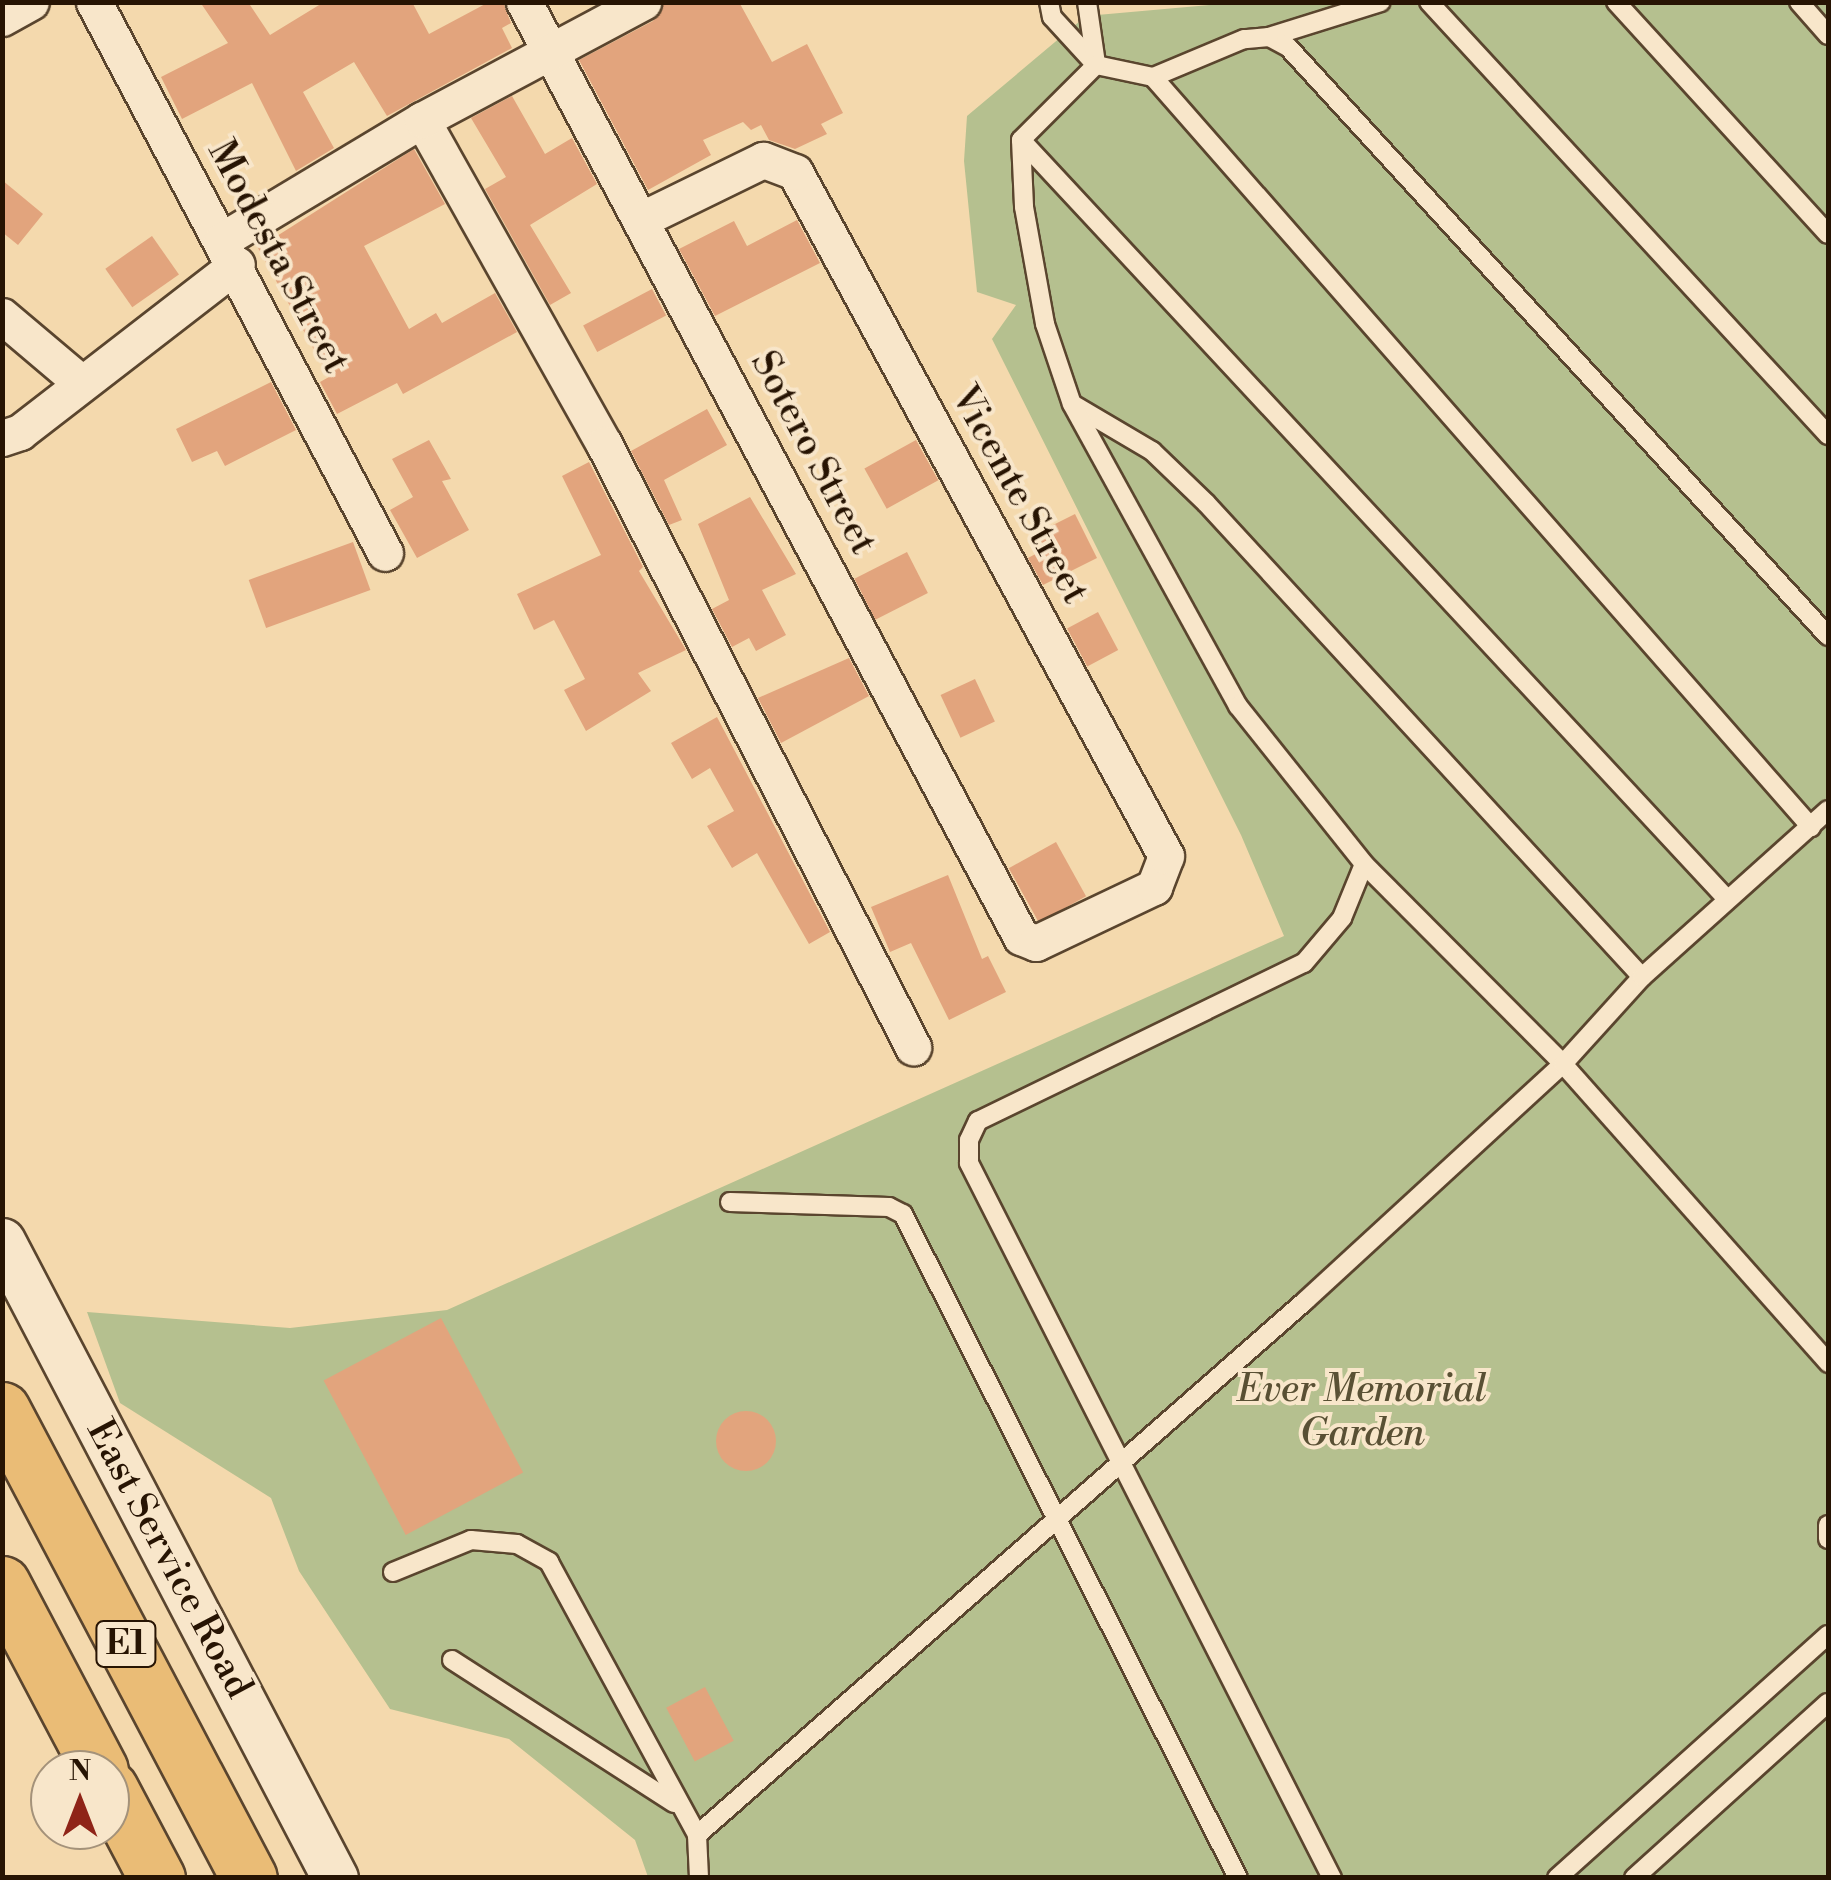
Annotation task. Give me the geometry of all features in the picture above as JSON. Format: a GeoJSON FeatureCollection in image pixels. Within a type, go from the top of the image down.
{"type":"FeatureCollection","features":[{"type":"Feature","properties":{"kind":"highway","name":"E1"},"geometry":{"type":"LineString","coordinates":[[2,1410],[249,1878]]}},
{"type":"Feature","properties":{"kind":"highway","name":"E1"},"geometry":{"type":"LineString","coordinates":[[2,1584],[89,1750]]}},
{"type":"Feature","properties":{"kind":"highway"},"geometry":{"type":"LineString","coordinates":[[130,1826],[157,1878]]}},
{"type":"Feature","properties":{"kind":"street"},"geometry":{"type":"LineString","coordinates":[[2,18],[31,2]]}},
{"type":"Feature","properties":{"kind":"street","name":"Modesta Street"},"geometry":{"type":"LineString","coordinates":[[94,2],[385,553]]}},
{"type":"Feature","properties":{"kind":"street","name":"Sotero Street"},"geometry":{"type":"LineString","coordinates":[[524,2],[1027,942]]}},
{"type":"Feature","properties":{"kind":"street"},"geometry":{"type":"LineString","coordinates":[[2,438],[20,432],[229,252],[422,120],[643,2]]}},
{"type":"Feature","properties":{"kind":"street"},"geometry":{"type":"LineString","coordinates":[[422,120],[604,444],[913,1047]]}},
{"type":"Feature","properties":{"kind":"street","name":"Vicente Street"},"geometry":{"type":"LineString","coordinates":[[642,220],[762,160],[794,172],[1166,856],[1154,887],[1027,942]]}},
{"type":"Feature","properties":{"kind":"street"},"geometry":{"type":"LineString","coordinates":[[2,316],[80,382]]}},
{"type":"Feature","properties":{"kind":"street","name":"East Service Road"},"geometry":{"type":"LineString","coordinates":[[2,1242],[334,1878]]}},
{"type":"Feature","properties":{"kind":"lane"},"geometry":{"type":"LineString","coordinates":[[1049,2],[1052,18],[1096,65],[1153,78],[1811,827]]}},
{"type":"Feature","properties":{"kind":"lane"},"geometry":{"type":"LineString","coordinates":[[1087,2],[1096,65]]}},
{"type":"Feature","properties":{"kind":"lane"},"geometry":{"type":"LineString","coordinates":[[1153,78],[1244,39],[1269,36],[1381,2]]}},
{"type":"Feature","properties":{"kind":"lane"},"geometry":{"type":"LineString","coordinates":[[1429,2],[1828,435]]}},
{"type":"Feature","properties":{"kind":"lane"},"geometry":{"type":"LineString","coordinates":[[1616,2],[1828,234]]}},
{"type":"Feature","properties":{"kind":"lane"},"geometry":{"type":"LineString","coordinates":[[1799,2],[1828,35]]}},
{"type":"Feature","properties":{"kind":"lane"},"geometry":{"type":"LineString","coordinates":[[1269,36],[1288,46],[1828,636]]}},
{"type":"Feature","properties":{"kind":"lane"},"geometry":{"type":"LineString","coordinates":[[1096,65],[1021,140],[1024,207],[1045,324],[1072,404],[1238,706],[1364,864],[1563,1064],[1828,1363]]}},
{"type":"Feature","properties":{"kind":"lane"},"geometry":{"type":"LineString","coordinates":[[1021,140],[1726,899]]}},
{"type":"Feature","properties":{"kind":"lane"},"geometry":{"type":"LineString","coordinates":[[1072,404],[1152,451],[1206,503],[1642,977]]}},
{"type":"Feature","properties":{"kind":"lane"},"geometry":{"type":"LineString","coordinates":[[696,1835],[1056,1521],[1563,1064],[1642,977],[1828,810]]}},
{"type":"Feature","properties":{"kind":"lane"},"geometry":{"type":"LineString","coordinates":[[1332,1878],[969,1163],[969,1140],[978,1121],[1304,964],[1342,918],[1364,864]]}},
{"type":"Feature","properties":{"kind":"lane"},"geometry":{"type":"LineString","coordinates":[[730,1202],[889,1207],[903,1214],[1238,1878]]}},
{"type":"Feature","properties":{"kind":"lane"},"geometry":{"type":"LineString","coordinates":[[1828,1525],[1828,1539]]}},
{"type":"Feature","properties":{"kind":"lane"},"geometry":{"type":"LineString","coordinates":[[393,1572],[472,1540],[518,1544],[549,1562],[696,1835],[698,1878]]}},
{"type":"Feature","properties":{"kind":"lane"},"geometry":{"type":"LineString","coordinates":[[1556,1878],[1828,1634]]}},
{"type":"Feature","properties":{"kind":"lane"},"geometry":{"type":"LineString","coordinates":[[452,1660],[676,1804]]}},
{"type":"Feature","properties":{"kind":"lane"},"geometry":{"type":"LineString","coordinates":[[1634,1878],[1828,1703]]}},
{"type":"Feature","properties":{"kind":"green space","name":"Ever Memorial Garden"},"geometry":{"type":"Polygon","coordinates":[[[1243,2],[1828,3],[1828,1877],[648,1877],[635,1840],[509,1739],[390,1709],[299,1571],[271,1498],[120,1403],[87,1312],[290,1328],[447,1310],[1284,936],[1241,835],[992,339],[1016,305],[977,292],[964,161],[967,116],[1086,16],[1243,2]]]}},
{"type":"Feature","properties":{"kind":"building"},"geometry":{"type":"Polygon","coordinates":[[[200,2],[248,2],[270,35],[324,2],[412,2],[429,34],[489,2],[503,2],[511,23],[502,28],[512,48],[387,116],[354,62],[303,92],[334,148],[296,171],[252,83],[182,119],[161,77],[228,43],[200,2]]]}},
{"type":"Feature","properties":{"kind":"building"},"geometry":{"type":"Polygon","coordinates":[[[664,2],[739,2],[772,62],[807,44],[843,113],[821,124],[827,134],[795,149],[769,140],[761,125],[751,130],[743,122],[703,140],[711,155],[648,190],[579,60],[653,21],[664,2]]]}},
{"type":"Feature","properties":{"kind":"building"},"geometry":{"type":"Polygon","coordinates":[[[512,96],[545,154],[572,138],[597,184],[530,225],[571,293],[550,305],[485,189],[506,177],[471,118],[512,96]]]}},
{"type":"Feature","properties":{"kind":"building"},"geometry":{"type":"Polygon","coordinates":[[[414,149],[445,204],[364,246],[409,329],[436,313],[442,323],[495,293],[517,332],[403,394],[397,383],[337,414],[320,382],[329,377],[258,248],[414,149]]]}},
{"type":"Feature","properties":{"kind":"building"},"geometry":{"type":"Polygon","coordinates":[[[2,180],[43,214],[18,245],[2,232],[2,180]]]}},
{"type":"Feature","properties":{"kind":"building"},"geometry":{"type":"Polygon","coordinates":[[[797,220],[820,263],[715,316],[679,249],[734,221],[747,246],[797,220]]]}},
{"type":"Feature","properties":{"kind":"building"},"geometry":{"type":"Polygon","coordinates":[[[152,236],[179,275],[132,307],[105,269],[152,236]]]}},
{"type":"Feature","properties":{"kind":"building"},"geometry":{"type":"Polygon","coordinates":[[[652,289],[666,315],[597,352],[583,326],[652,289]]]}},
{"type":"Feature","properties":{"kind":"building"},"geometry":{"type":"Polygon","coordinates":[[[271,382],[296,430],[225,466],[217,451],[192,462],[176,429],[271,382]]]}},
{"type":"Feature","properties":{"kind":"building"},"geometry":{"type":"Polygon","coordinates":[[[707,409],[727,445],[664,480],[682,520],[669,525],[631,451],[707,409]]]}},
{"type":"Feature","properties":{"kind":"building"},"geometry":{"type":"Polygon","coordinates":[[[429,440],[451,479],[442,481],[469,530],[417,558],[390,510],[413,497],[392,459],[429,440]]]}},
{"type":"Feature","properties":{"kind":"building"},"geometry":{"type":"Polygon","coordinates":[[[916,440],[938,480],[887,509],[864,469],[916,440]]]}},
{"type":"Feature","properties":{"kind":"building"},"geometry":{"type":"Polygon","coordinates":[[[589,462],[643,567],[639,571],[686,650],[638,673],[651,691],[586,731],[564,690],[585,679],[554,620],[534,630],[517,594],[601,555],[562,476],[589,462]]]}},
{"type":"Feature","properties":{"kind":"building"},"geometry":{"type":"Polygon","coordinates":[[[750,497],[796,574],[762,590],[786,635],[756,651],[749,638],[732,647],[712,609],[729,600],[698,524],[750,497]]]}},
{"type":"Feature","properties":{"kind":"building"},"geometry":{"type":"Polygon","coordinates":[[[1075,514],[1097,558],[1043,585],[1028,558],[1043,550],[1035,534],[1075,514]]]}},
{"type":"Feature","properties":{"kind":"building"},"geometry":{"type":"Polygon","coordinates":[[[353,542],[370,590],[266,628],[249,580],[353,542]]]}},
{"type":"Feature","properties":{"kind":"building"},"geometry":{"type":"Polygon","coordinates":[[[907,552],[928,593],[875,620],[854,579],[907,552]]]}},
{"type":"Feature","properties":{"kind":"building"},"geometry":{"type":"Polygon","coordinates":[[[1098,612],[1118,650],[1087,666],[1067,628],[1098,612]]]}},
{"type":"Feature","properties":{"kind":"building"},"geometry":{"type":"Polygon","coordinates":[[[849,658],[869,696],[781,743],[758,698],[849,658]]]}},
{"type":"Feature","properties":{"kind":"building"},"geometry":{"type":"Polygon","coordinates":[[[975,679],[995,722],[960,738],[941,695],[975,679]]]}},
{"type":"Feature","properties":{"kind":"building"},"geometry":{"type":"Polygon","coordinates":[[[717,717],[830,932],[809,944],[757,853],[732,868],[707,826],[734,811],[710,768],[692,779],[671,743],[717,717]]]}},
{"type":"Feature","properties":{"kind":"building"},"geometry":{"type":"Polygon","coordinates":[[[1056,842],[1086,896],[1039,922],[1009,868],[1056,842]]]}},
{"type":"Feature","properties":{"kind":"building"},"geometry":{"type":"Polygon","coordinates":[[[948,875],[982,959],[988,956],[1006,992],[949,1020],[911,943],[890,952],[871,907],[948,875]]]}},
{"type":"Feature","properties":{"kind":"building"},"geometry":{"type":"Polygon","coordinates":[[[441,1318],[523,1473],[406,1535],[324,1380],[441,1318]]]}},
{"type":"Feature","properties":{"kind":"building"},"geometry":{"type":"Polygon","coordinates":[[[746,1411],[767,1420],[776,1441],[767,1462],[746,1471],[725,1462],[716,1441],[725,1420],[746,1411]]]}},
{"type":"Feature","properties":{"kind":"building"},"geometry":{"type":"Polygon","coordinates":[[[705,1687],[734,1741],[695,1762],[666,1708],[705,1687]]]}}]}
